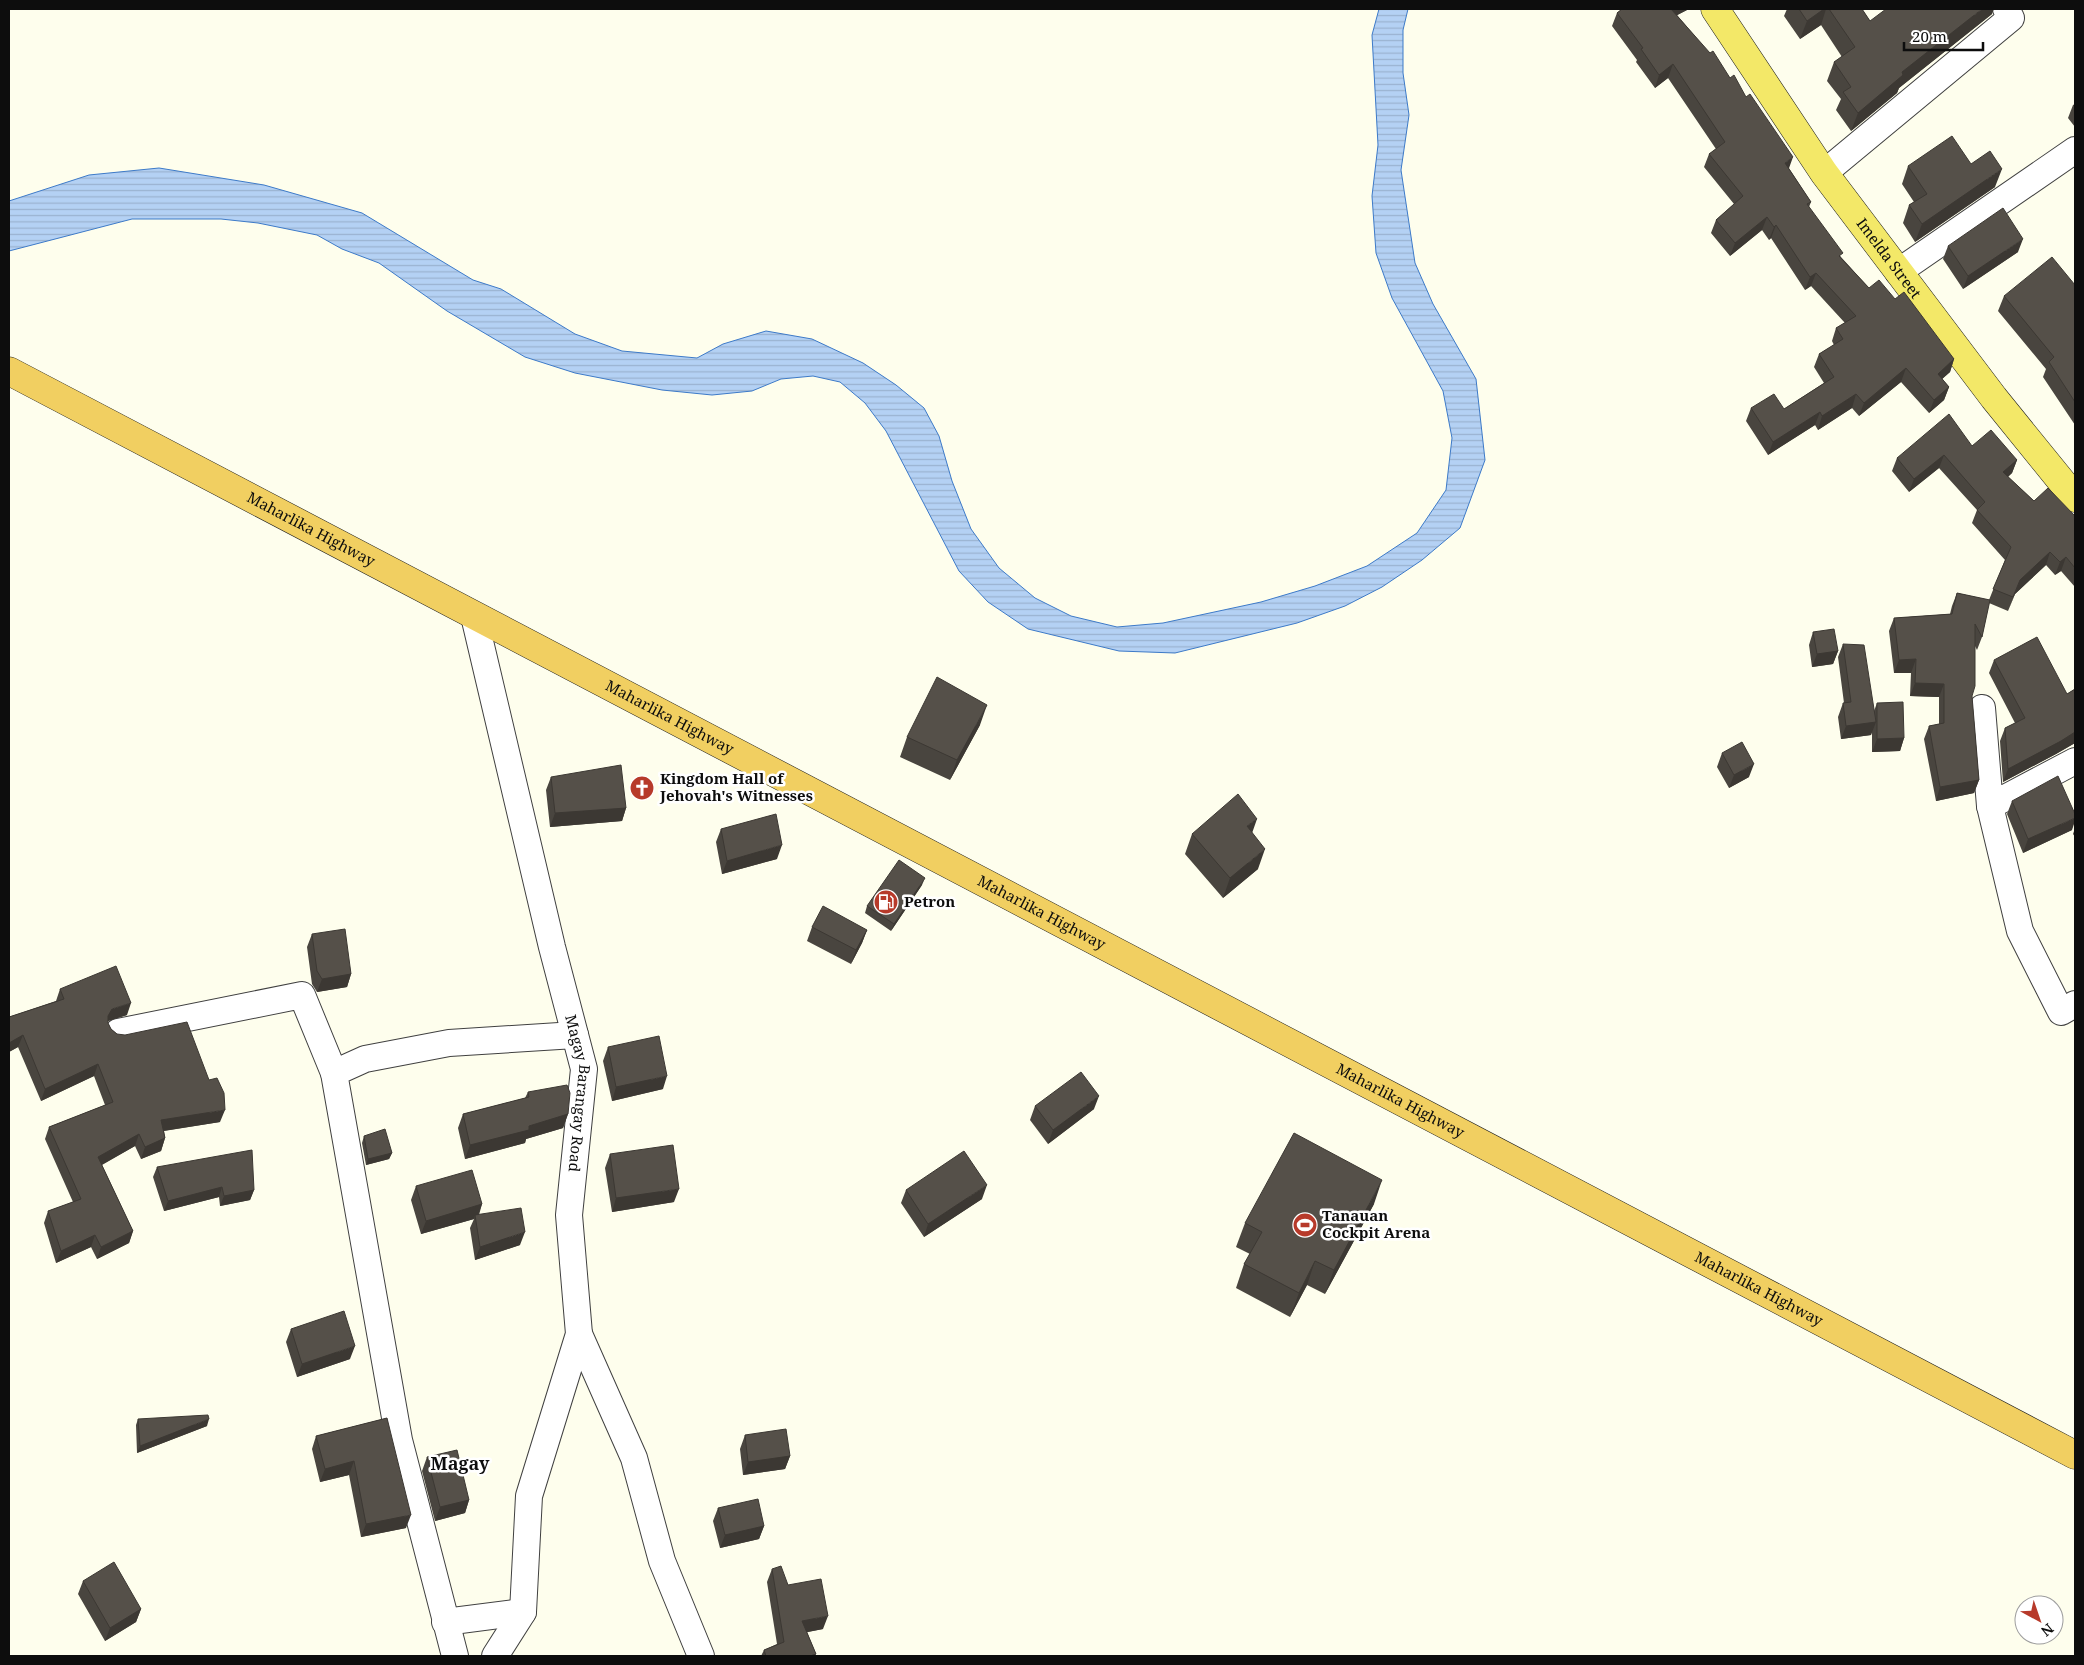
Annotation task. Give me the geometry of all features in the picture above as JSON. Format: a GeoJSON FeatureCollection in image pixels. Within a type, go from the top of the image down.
{"type":"FeatureCollection","features":[{"type":"Feature","properties":{"kind":"highway","name":"Maharlika Highway"},"geometry":{"type":"LineString","coordinates":[[9,371],[2075,1456]]}},
{"type":"Feature","properties":{"kind":"main road","name":"Imelda Street"},"geometry":{"type":"LineString","coordinates":[[1715,9],[1824,173],[1994,398],[2075,498]]}},
{"type":"Feature","properties":{"kind":"street"},"geometry":{"type":"LineString","coordinates":[[1824,173],[2011,18],[2006,9]]}},
{"type":"Feature","properties":{"kind":"street"},"geometry":{"type":"LineString","coordinates":[[1898,272],[2075,150]]}},
{"type":"Feature","properties":{"kind":"street","name":"Magay Barangay Road"},"geometry":{"type":"LineString","coordinates":[[474,616],[584,1069],[569,1215],[579,1334],[529,1496],[523,1612],[495,1656]]}},
{"type":"Feature","properties":{"kind":"street"},"geometry":{"type":"LineString","coordinates":[[1982,708],[1990,806],[2020,931],[2061,1012],[2075,1004]]}},
{"type":"Feature","properties":{"kind":"street"},"geometry":{"type":"LineString","coordinates":[[1990,806],[2075,761]]}},
{"type":"Feature","properties":{"kind":"street"},"geometry":{"type":"LineString","coordinates":[[118,1032],[302,995],[334,1073],[399,1440],[455,1656]]}},
{"type":"Feature","properties":{"kind":"street"},"geometry":{"type":"LineString","coordinates":[[334,1073],[365,1059],[449,1043],[575,1035]]}},
{"type":"Feature","properties":{"kind":"street"},"geometry":{"type":"LineString","coordinates":[[579,1334],[634,1458],[662,1562],[701,1656]]}},
{"type":"Feature","properties":{"kind":"street"},"geometry":{"type":"LineString","coordinates":[[445,1622],[523,1612]]}},
{"type":"Feature","properties":{"kind":"water"},"geometry":{"type":"Polygon","coordinates":[[[1379,9],[1408,9],[1403,30],[1403,73],[1409,115],[1401,170],[1415,263],[1433,304],[1476,379],[1485,460],[1460,528],[1422,560],[1382,587],[1345,606],[1297,623],[1175,653],[1119,651],[1028,629],[988,602],[959,571],[886,431],[865,403],[840,382],[813,376],[781,379],[752,391],[712,395],[662,390],[575,373],[525,357],[447,311],[379,263],[342,249],[317,235],[258,223],[221,219],[132,219],[9,251],[9,201],[89,175],[159,168],[264,185],[362,213],[473,280],[501,289],[575,334],[622,351],[697,358],[723,344],[766,331],[812,339],[863,363],[896,385],[924,408],[939,436],[952,481],[971,529],[999,568],[1035,598],[1071,616],[1117,627],[1163,623],[1261,602],[1315,586],[1367,566],[1417,533],[1446,490],[1452,438],[1443,391],[1392,298],[1376,253],[1372,196],[1378,145],[1372,35],[1379,9]]]}},
{"type":"Feature","properties":{"kind":"building"},"geometry":{"type":"Polygon","coordinates":[[[1622,9],[1671,9],[1710,53],[1713,51],[1730,78],[1734,75],[1746,97],[1750,94],[1793,157],[1785,163],[1811,202],[1807,204],[1843,253],[1839,256],[1869,288],[1879,280],[1895,299],[1904,292],[1954,359],[1938,374],[1949,387],[1934,400],[1906,368],[1864,403],[1856,394],[1822,416],[1820,412],[1773,442],[1751,408],[1774,394],[1784,409],[1834,377],[1819,354],[1843,339],[1836,328],[1856,316],[1816,273],[1810,277],[1776,225],[1774,227],[1767,217],[1735,243],[1716,220],[1743,196],[1709,154],[1725,142],[1673,64],[1659,75],[1641,49],[1643,48],[1617,13],[1622,9]]]}},
{"type":"Feature","properties":{"kind":"building"},"geometry":{"type":"Polygon","coordinates":[[[1799,9],[1824,9],[1807,21],[1799,9]]]}},
{"type":"Feature","properties":{"kind":"building"},"geometry":{"type":"Polygon","coordinates":[[[1829,9],[1862,9],[1870,21],[1886,9],[1982,9],[1902,72],[1903,75],[1858,113],[1843,92],[1851,87],[1834,62],[1855,47],[1829,9]]]}},
{"type":"Feature","properties":{"kind":"building"},"geometry":{"type":"Polygon","coordinates":[[[1952,136],[1971,164],[1990,151],[2002,169],[1922,224],[1909,205],[1927,194],[1908,166],[1952,136]]]}},
{"type":"Feature","properties":{"kind":"building"},"geometry":{"type":"Polygon","coordinates":[[[2003,208],[2023,239],[1968,276],[1948,246],[2003,208]]]}},
{"type":"Feature","properties":{"kind":"building"},"geometry":{"type":"Polygon","coordinates":[[[2052,257],[2075,285],[2075,402],[2049,362],[2054,357],[2004,296],[2052,257]]]}},
{"type":"Feature","properties":{"kind":"building"},"geometry":{"type":"Polygon","coordinates":[[[1949,414],[1972,446],[1991,430],[2017,460],[2003,472],[2034,501],[2048,488],[2075,516],[2075,568],[2066,557],[2060,562],[2050,552],[2020,580],[2013,597],[1993,589],[2011,547],[1977,510],[1985,502],[1944,455],[1914,479],[1897,458],[1949,414]]]}},
{"type":"Feature","properties":{"kind":"building"},"geometry":{"type":"Polygon","coordinates":[[[1957,593],[1990,600],[1982,637],[1975,624],[1975,686],[1972,696],[1979,780],[1940,787],[1929,726],[1944,723],[1944,684],[1915,683],[1916,659],[1899,660],[1894,618],[1952,614],[1957,593]]]}},
{"type":"Feature","properties":{"kind":"building"},"geometry":{"type":"Polygon","coordinates":[[[1834,629],[1838,651],[1817,654],[1813,632],[1834,629]]]}},
{"type":"Feature","properties":{"kind":"building"},"geometry":{"type":"Polygon","coordinates":[[[2037,637],[2067,694],[2075,689],[2075,732],[2008,769],[2005,728],[2025,718],[1994,660],[2037,637]]]}},
{"type":"Feature","properties":{"kind":"building"},"geometry":{"type":"Polygon","coordinates":[[[1843,644],[1864,645],[1876,722],[1846,726],[1843,703],[1851,702],[1843,644]]]}},
{"type":"Feature","properties":{"kind":"building"},"geometry":{"type":"Polygon","coordinates":[[[937,677],[987,705],[957,760],[907,737],[937,677]]]}},
{"type":"Feature","properties":{"kind":"building"},"geometry":{"type":"Polygon","coordinates":[[[1903,702],[1904,738],[1877,739],[1877,703],[1903,702]]]}},
{"type":"Feature","properties":{"kind":"building"},"geometry":{"type":"Polygon","coordinates":[[[1742,742],[1754,764],[1734,775],[1722,753],[1742,742]]]}},
{"type":"Feature","properties":{"kind":"building"},"geometry":{"type":"Polygon","coordinates":[[[621,765],[626,808],[555,813],[551,777],[621,765]]]}},
{"type":"Feature","properties":{"kind":"building"},"geometry":{"type":"Polygon","coordinates":[[[2058,776],[2075,814],[2075,818],[2028,839],[2012,801],[2058,776]]]}},
{"type":"Feature","properties":{"kind":"building"},"geometry":{"type":"Polygon","coordinates":[[[1238,794],[1257,819],[1247,826],[1265,849],[1230,878],[1192,834],[1238,794]]]}},
{"type":"Feature","properties":{"kind":"building"},"geometry":{"type":"Polygon","coordinates":[[[776,814],[782,845],[727,861],[721,829],[776,814]]]}},
{"type":"Feature","properties":{"kind":"building"},"geometry":{"type":"Polygon","coordinates":[[[899,860],[925,878],[894,924],[867,906],[899,860]]]}},
{"type":"Feature","properties":{"kind":"building"},"geometry":{"type":"Polygon","coordinates":[[[823,906],[867,930],[856,950],[812,927],[823,906]]]}},
{"type":"Feature","properties":{"kind":"building"},"geometry":{"type":"Polygon","coordinates":[[[345,929],[351,974],[322,979],[317,971],[312,934],[345,929]]]}},
{"type":"Feature","properties":{"kind":"building"},"geometry":{"type":"Polygon","coordinates":[[[116,966],[131,1003],[112,1009],[108,1016],[108,1023],[111,1029],[117,1034],[125,1035],[187,1022],[209,1080],[217,1078],[224,1093],[225,1110],[161,1120],[165,1138],[145,1147],[139,1134],[98,1157],[133,1231],[101,1247],[95,1235],[61,1251],[48,1211],[81,1199],[49,1127],[113,1102],[98,1064],[45,1089],[23,1035],[9,1043],[9,1017],[64,999],[60,989],[116,966]]]}},
{"type":"Feature","properties":{"kind":"building"},"geometry":{"type":"Polygon","coordinates":[[[659,1036],[667,1076],[616,1087],[608,1047],[659,1036]]]}},
{"type":"Feature","properties":{"kind":"building"},"geometry":{"type":"Polygon","coordinates":[[[1081,1072],[1099,1096],[1053,1130],[1035,1106],[1081,1072]]]}},
{"type":"Feature","properties":{"kind":"building"},"geometry":{"type":"Polygon","coordinates":[[[567,1085],[570,1093],[568,1114],[529,1126],[529,1130],[470,1145],[463,1114],[529,1097],[528,1092],[567,1085]]]}},
{"type":"Feature","properties":{"kind":"building"},"geometry":{"type":"Polygon","coordinates":[[[385,1129],[392,1153],[368,1159],[364,1136],[385,1129]]]}},
{"type":"Feature","properties":{"kind":"building","name":"Tanauan Cockpit Arena"},"geometry":{"type":"Polygon","coordinates":[[[1294,1133],[1382,1180],[1334,1270],[1315,1261],[1299,1293],[1244,1264],[1262,1232],[1245,1223],[1294,1133]]]}},
{"type":"Feature","properties":{"kind":"building"},"geometry":{"type":"Polygon","coordinates":[[[673,1145],[679,1189],[616,1198],[610,1154],[673,1145]]]}},
{"type":"Feature","properties":{"kind":"building"},"geometry":{"type":"Polygon","coordinates":[[[252,1150],[254,1190],[224,1196],[222,1187],[168,1201],[157,1167],[252,1150]]]}},
{"type":"Feature","properties":{"kind":"building"},"geometry":{"type":"Polygon","coordinates":[[[964,1151],[987,1185],[928,1224],[906,1190],[964,1151]]]}},
{"type":"Feature","properties":{"kind":"building"},"geometry":{"type":"Polygon","coordinates":[[[472,1170],[482,1204],[426,1221],[416,1186],[472,1170]]]}},
{"type":"Feature","properties":{"kind":"building"},"geometry":{"type":"Polygon","coordinates":[[[521,1208],[525,1232],[480,1247],[475,1215],[521,1208]]]}},
{"type":"Feature","properties":{"kind":"building"},"geometry":{"type":"Polygon","coordinates":[[[344,1311],[355,1346],[302,1364],[291,1329],[344,1311]]]}},
{"type":"Feature","properties":{"kind":"building"},"geometry":{"type":"Polygon","coordinates":[[[208,1415],[209,1419],[140,1446],[138,1419],[208,1415]]]}},
{"type":"Feature","properties":{"kind":"building"},"geometry":{"type":"Polygon","coordinates":[[[387,1418],[411,1515],[366,1524],[354,1461],[325,1469],[316,1436],[387,1418]]]}},
{"type":"Feature","properties":{"kind":"building"},"geometry":{"type":"Polygon","coordinates":[[[786,1429],[790,1456],[748,1462],[745,1435],[786,1429]]]}},
{"type":"Feature","properties":{"kind":"building"},"geometry":{"type":"Polygon","coordinates":[[[457,1450],[469,1500],[440,1507],[427,1457],[457,1450]]]}},
{"type":"Feature","properties":{"kind":"building"},"geometry":{"type":"Polygon","coordinates":[[[758,1499],[764,1526],[725,1535],[718,1508],[758,1499]]]}},
{"type":"Feature","properties":{"kind":"building"},"geometry":{"type":"Polygon","coordinates":[[[114,1562],[141,1609],[110,1628],[83,1581],[114,1562]]]}},
{"type":"Feature","properties":{"kind":"building"},"geometry":{"type":"Polygon","coordinates":[[[781,1566],[788,1585],[821,1579],[828,1616],[802,1621],[816,1654],[810,1656],[766,1656],[764,1650],[784,1642],[772,1569],[781,1566]]]}},
{"type":"Feature","properties":{"kind":"place","name":"Kingdom Hall of Jehovah's Witnesses"},"geometry":{"type":"Point","coordinates":[642,788]}},
{"type":"Feature","properties":{"kind":"place","name":"Petron"},"geometry":{"type":"Point","coordinates":[886,902]}},
{"type":"Feature","properties":{"kind":"place","name":"Tanauan Cockpit Arena"},"geometry":{"type":"Point","coordinates":[1305,1225]}},
{"type":"Feature","properties":{"kind":"district","name":"Magay"},"geometry":{"type":"Point","coordinates":[460,1464]}}]}
